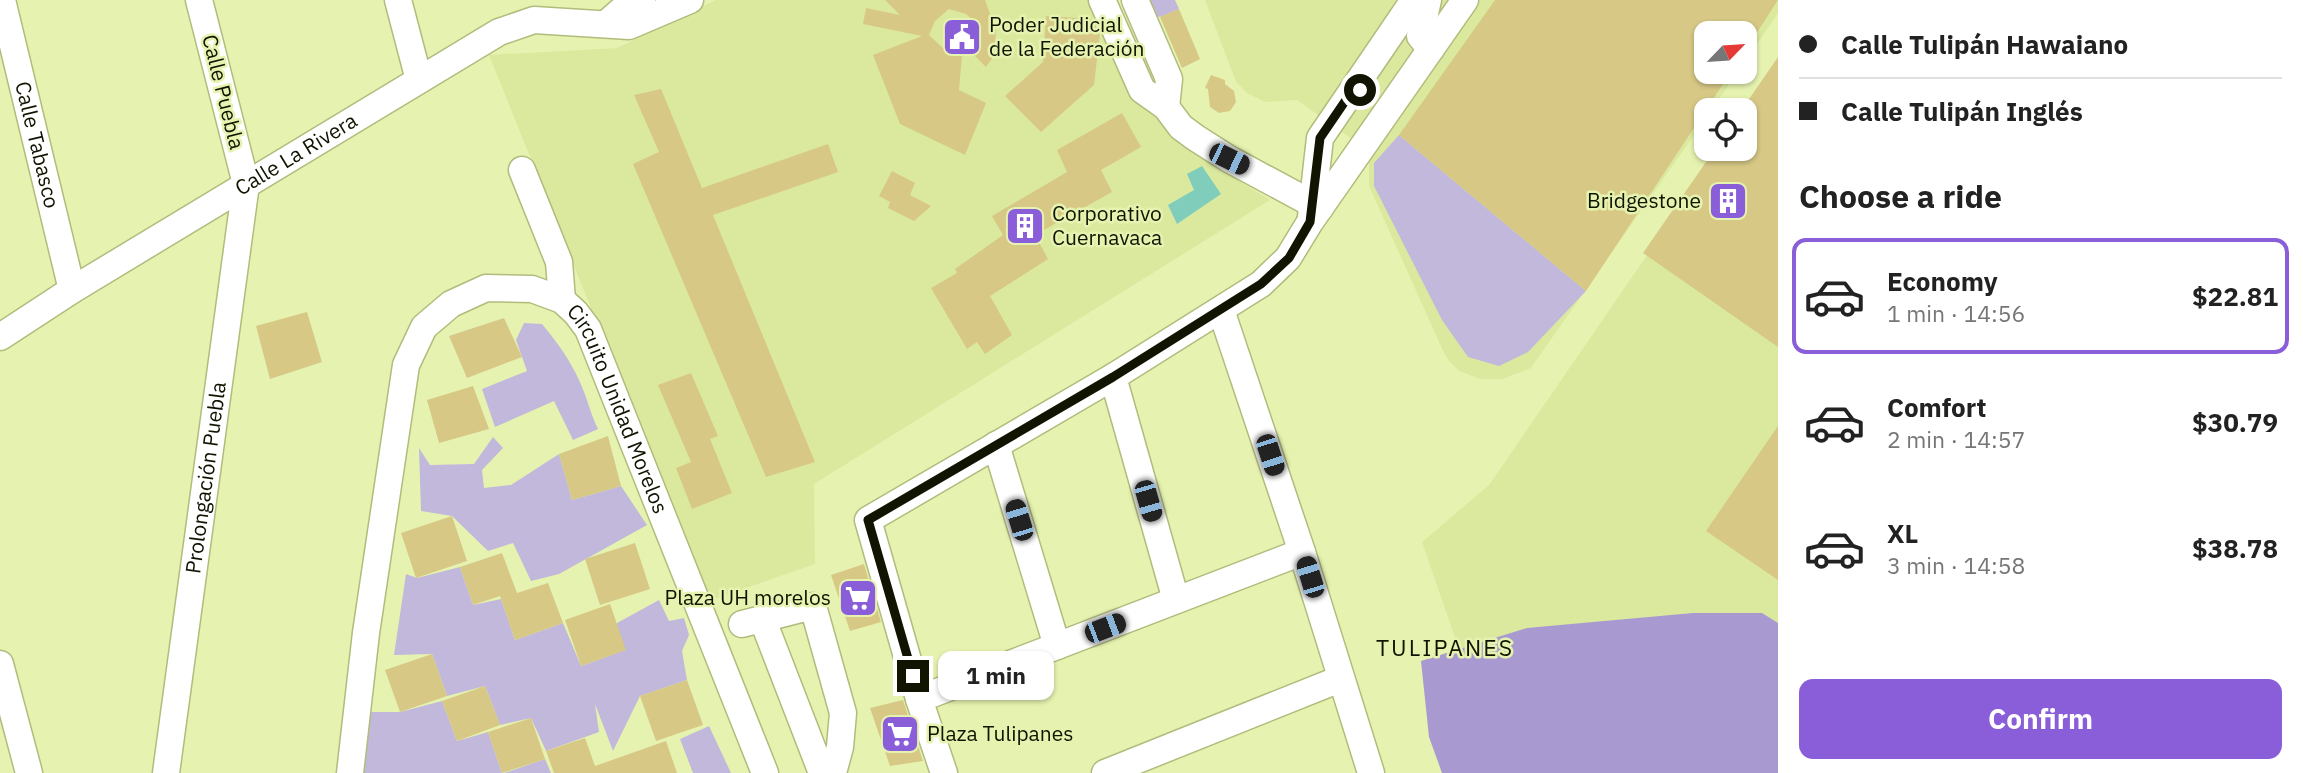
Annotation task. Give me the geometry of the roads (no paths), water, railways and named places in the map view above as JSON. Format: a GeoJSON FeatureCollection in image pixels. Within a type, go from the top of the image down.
{"type":"FeatureCollection","features":[{"type":"Feature","properties":{"kind":"street","name":"Calle Tabasco"},"geometry":{"type":"LineString","coordinates":[[2,0],[72,289]]}},
{"type":"Feature","properties":{"kind":"street","name":"Calle Puebla"},"geometry":{"type":"LineString","coordinates":[[199,0],[246,184]]}},
{"type":"Feature","properties":{"kind":"street"},"geometry":{"type":"LineString","coordinates":[[398,0],[419,80]]}},
{"type":"Feature","properties":{"kind":"street","name":"Calle La Rivera"},"geometry":{"type":"LineString","coordinates":[[0,337],[72,289],[499,32],[534,20],[607,23],[623,9],[690,0]]}},
{"type":"Feature","properties":{"kind":"street"},"geometry":{"type":"LineString","coordinates":[[1102,0],[1142,90],[1166,107],[1181,127],[1196,138],[1258,173],[1314,211]]}},
{"type":"Feature","properties":{"kind":"street"},"geometry":{"type":"LineString","coordinates":[[1135,0],[1169,79],[1166,107]]}},
{"type":"Feature","properties":{"kind":"street"},"geometry":{"type":"LineString","coordinates":[[1258,173],[1278,176],[1294,171],[1307,157],[1414,0]]}},
{"type":"Feature","properties":{"kind":"street"},"geometry":{"type":"LineString","coordinates":[[1428,0],[1420,36],[1431,49]]}},
{"type":"Feature","properties":{"kind":"street"},"geometry":{"type":"LineString","coordinates":[[944,773],[919,699],[868,520],[1113,377],[1261,284],[1289,258],[1314,211],[1361,150],[1465,0]]}},
{"type":"Feature","properties":{"kind":"street"},"geometry":{"type":"LineString","coordinates":[[1350,94],[1360,90],[1370,91],[1379,98],[1384,107],[1383,118]]}},
{"type":"Feature","properties":{"kind":"street"},"geometry":{"type":"LineString","coordinates":[[1324,132],[1340,152],[1361,150]]}},
{"type":"Feature","properties":{"kind":"street"},"geometry":{"type":"LineString","coordinates":[[1314,211],[1324,132]]}},
{"type":"Feature","properties":{"kind":"street"},"geometry":{"type":"LineString","coordinates":[[522,170],[559,262],[562,300]]}},
{"type":"Feature","properties":{"kind":"street","name":"Prolongación Puebla"},"geometry":{"type":"LineString","coordinates":[[166,773],[246,184]]}},
{"type":"Feature","properties":{"kind":"street","name":"Circuito Unidad Morelos"},"geometry":{"type":"LineString","coordinates":[[350,773],[366,633],[405,365],[424,327],[452,304],[486,288],[532,289],[562,300],[576,313],[587,329],[765,773]]}},
{"type":"Feature","properties":{"kind":"street"},"geometry":{"type":"LineString","coordinates":[[1220,310],[1302,552],[1371,773]]}},
{"type":"Feature","properties":{"kind":"street"},"geometry":{"type":"LineString","coordinates":[[1113,377],[1176,600]]}},
{"type":"Feature","properties":{"kind":"street"},"geometry":{"type":"LineString","coordinates":[[996,445],[1057,646]]}},
{"type":"Feature","properties":{"kind":"street"},"geometry":{"type":"LineString","coordinates":[[919,699],[1302,552]]}},
{"type":"Feature","properties":{"kind":"street"},"geometry":{"type":"LineString","coordinates":[[822,773],[752,621],[813,606],[843,713],[840,747],[833,773]]}},
{"type":"Feature","properties":{"kind":"street"},"geometry":{"type":"LineString","coordinates":[[0,664],[29,773]]}},
{"type":"Feature","properties":{"kind":"street"},"geometry":{"type":"LineString","coordinates":[[1105,773],[1340,679]]}},
{"type":"Feature","properties":{"kind":"water"},"geometry":{"type":"Polygon","coordinates":[[[1202,166],[1221,194],[1177,224],[1168,205],[1194,190],[1187,174],[1202,166]]]}},
{"type":"Feature","properties":{"kind":"place","name":"Poder Judicial de la Federación"},"geometry":{"type":"Point","coordinates":[962,37]}},
{"type":"Feature","properties":{"kind":"place","name":"Bridgestone"},"geometry":{"type":"Point","coordinates":[1728,201]}},
{"type":"Feature","properties":{"kind":"place","name":"Corporativo Cuernavaca"},"geometry":{"type":"Point","coordinates":[1025,226]}},
{"type":"Feature","properties":{"kind":"place","name":"Plaza UH morelos"},"geometry":{"type":"Point","coordinates":[858,598]}},
{"type":"Feature","properties":{"kind":"place","name":"Plaza Tulipanes"},"geometry":{"type":"Point","coordinates":[900,734]}},
{"type":"Feature","properties":{"kind":"district","name":"TULIPANES"},"geometry":{"type":"Point","coordinates":[1445,648]}}]}
